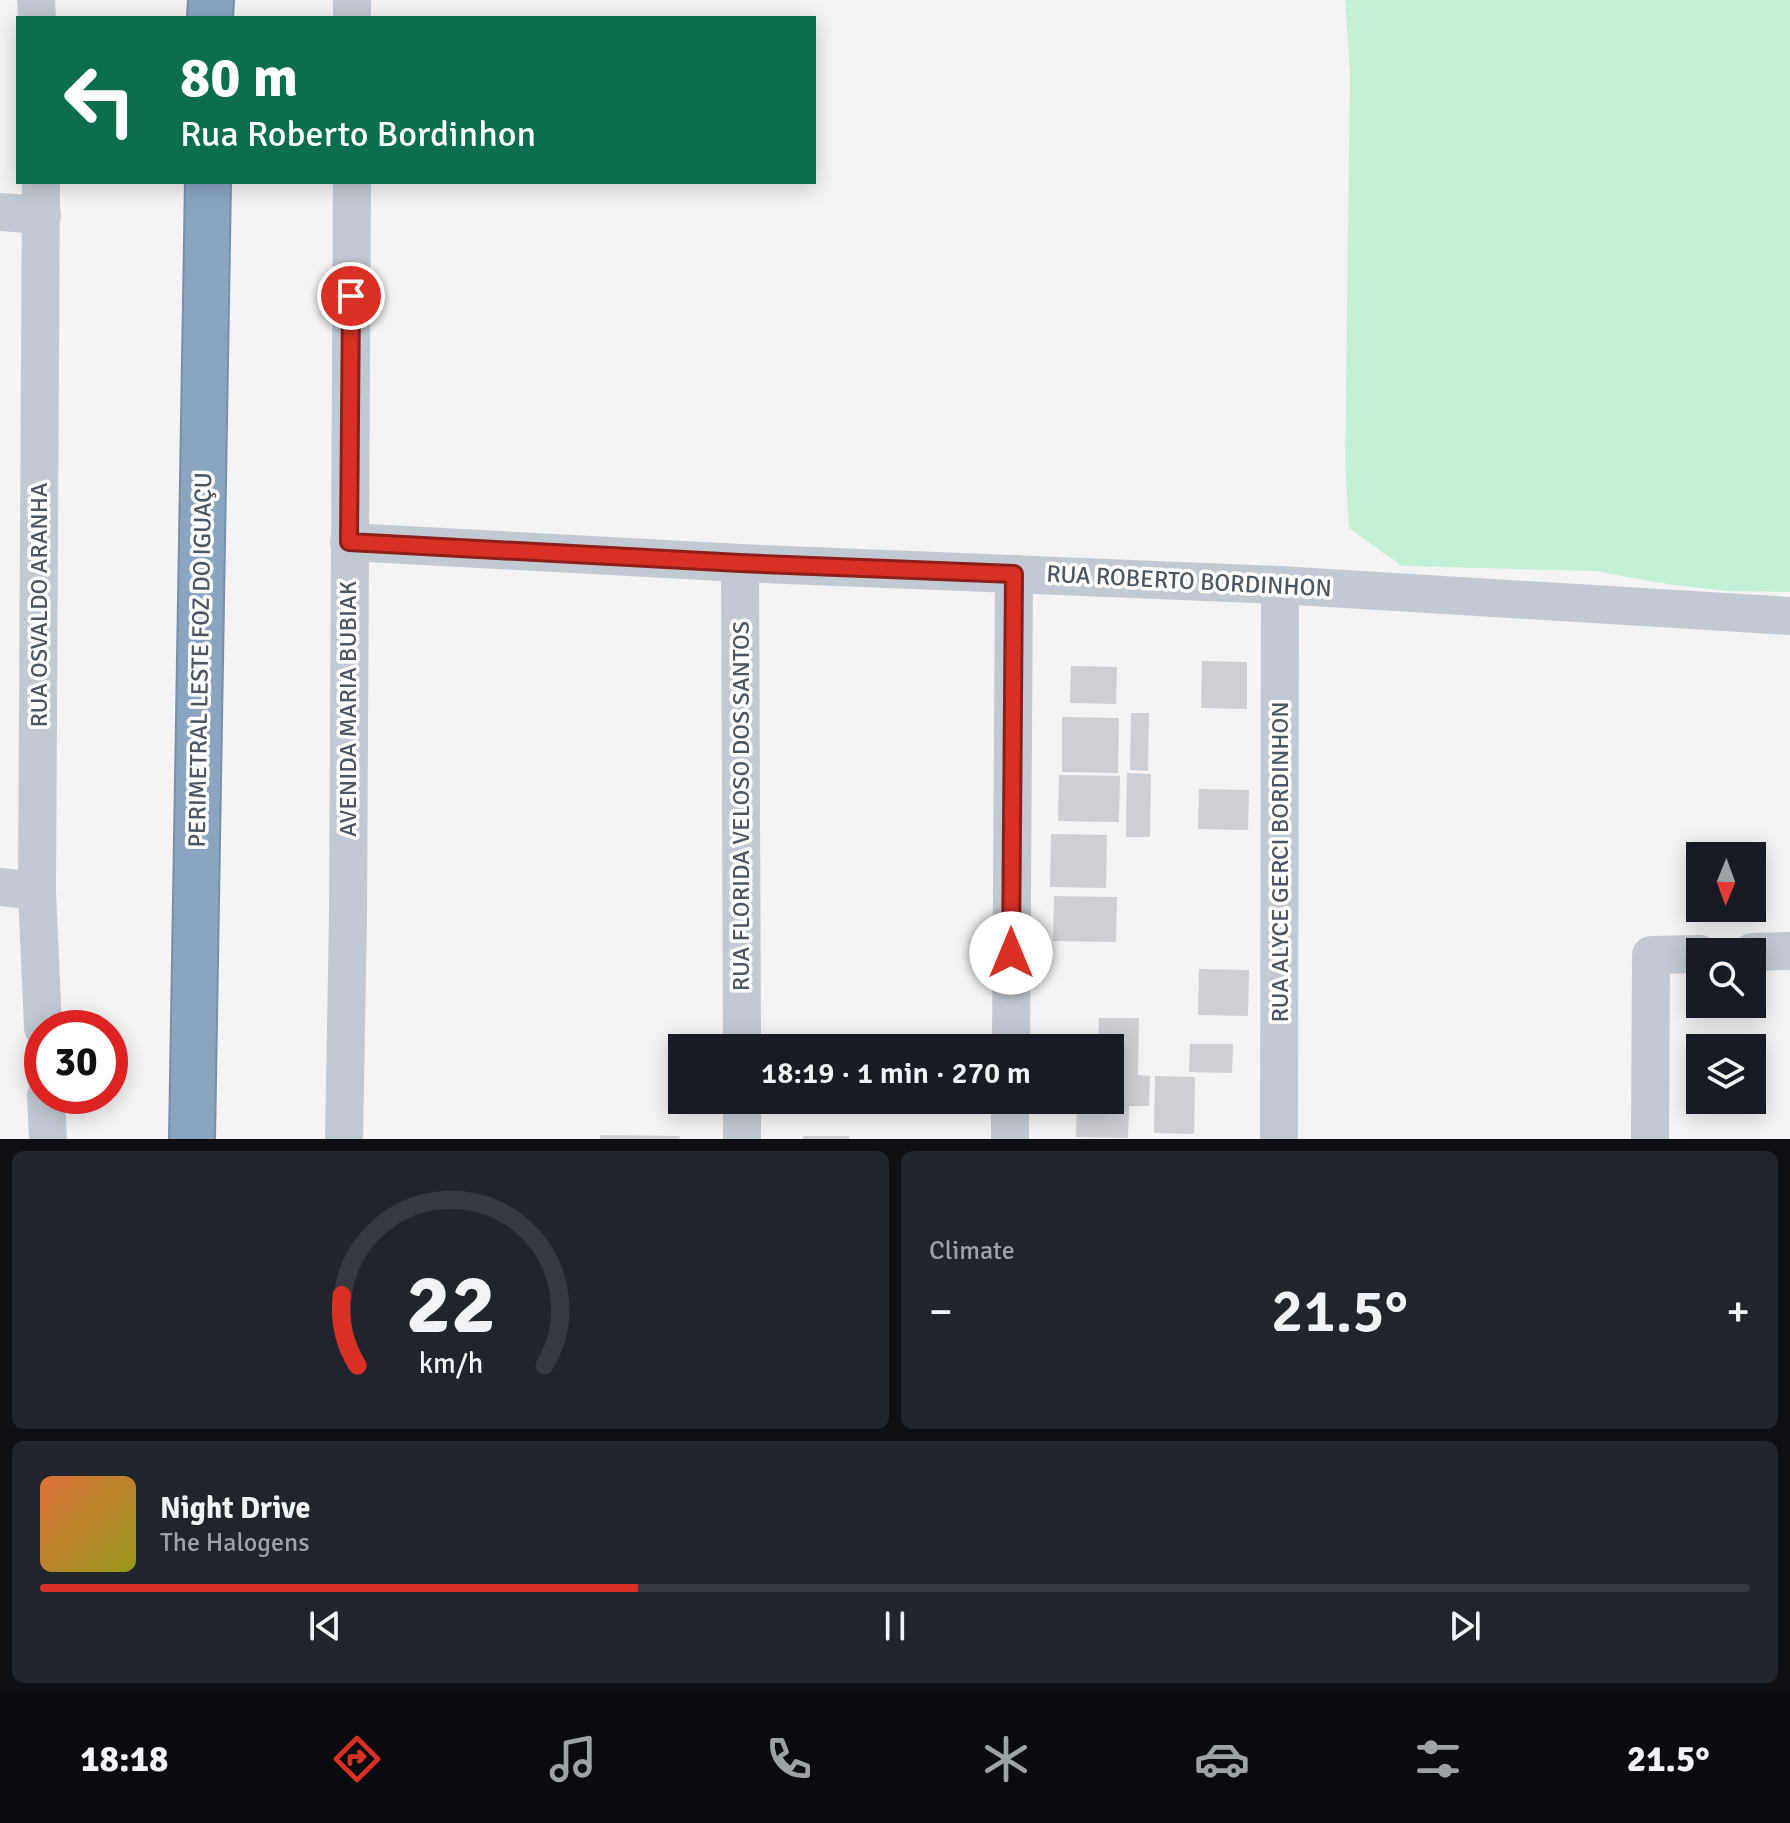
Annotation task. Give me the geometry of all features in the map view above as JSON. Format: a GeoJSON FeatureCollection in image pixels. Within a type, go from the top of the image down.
{"type":"FeatureCollection","features":[{"type":"Feature","properties":{"kind":"highway","name":"PERIMETRAL LESTE FOZ DO IGUAÇU"},"geometry":{"type":"LineString","coordinates":[[192,1139],[208,184]]}},
{"type":"Feature","properties":{"kind":"street","name":"AVENIDA MARIA BUBIAK"},"geometry":{"type":"LineString","coordinates":[[344,1139],[352,184]]}},
{"type":"Feature","properties":{"kind":"street"},"geometry":{"type":"LineString","coordinates":[[0,212],[41,199]]}},
{"type":"Feature","properties":{"kind":"street","name":"RUA OSVALDO ARANHA"},"geometry":{"type":"LineString","coordinates":[[40,1010],[18,889],[41,199]]}},
{"type":"Feature","properties":{"kind":"street","name":"RUA ROBERTO BORDINHON"},"geometry":{"type":"LineString","coordinates":[[349,542],[740,563],[1280,585],[1790,616]]}},
{"type":"Feature","properties":{"kind":"street","name":"RUA FLORIDA VELOSO DOS SANTOS"},"geometry":{"type":"LineString","coordinates":[[740,563],[742,1034]]}},
{"type":"Feature","properties":{"kind":"street"},"geometry":{"type":"LineString","coordinates":[[1011,1034],[1014,574]]}},
{"type":"Feature","properties":{"kind":"street","name":"RUA ALYCE GERCI BORDINHON"},"geometry":{"type":"LineString","coordinates":[[1279,1139],[1280,585]]}},
{"type":"Feature","properties":{"kind":"street"},"geometry":{"type":"LineString","coordinates":[[1766,952],[1790,951]]}},
{"type":"Feature","properties":{"kind":"street"},"geometry":{"type":"LineString","coordinates":[[1650,1139],[1651,955],[1686,954]]}},
{"type":"Feature","properties":{"kind":"street"},"geometry":{"type":"LineString","coordinates":[[47,1114],[48,1139]]}},
{"type":"Feature","properties":{"kind":"street"},"geometry":{"type":"LineString","coordinates":[[742,1114],[742,1139]]}},
{"type":"Feature","properties":{"kind":"street"},"geometry":{"type":"LineString","coordinates":[[1010,1114],[1010,1139]]}},
{"type":"Feature","properties":{"kind":"green space"},"geometry":{"type":"Polygon","coordinates":[[[1345,0],[1790,0],[1790,592],[1725,591],[1596,571],[1402,566],[1349,528],[1345,465],[1350,73],[1345,0]]]}},
{"type":"Feature","properties":{"kind":"building"},"geometry":{"type":"Polygon","coordinates":[[[1202,661],[1247,662],[1247,709],[1201,708],[1202,661]]]}},
{"type":"Feature","properties":{"kind":"building"},"geometry":{"type":"Polygon","coordinates":[[[1071,666],[1117,667],[1116,704],[1070,703],[1071,666]]]}},
{"type":"Feature","properties":{"kind":"building"},"geometry":{"type":"Polygon","coordinates":[[[1131,713],[1149,713],[1148,771],[1130,770],[1131,713]]]}},
{"type":"Feature","properties":{"kind":"building"},"geometry":{"type":"Polygon","coordinates":[[[1062,717],[1119,718],[1118,773],[1062,772],[1062,717]]]}},
{"type":"Feature","properties":{"kind":"building"},"geometry":{"type":"Polygon","coordinates":[[[1127,773],[1151,774],[1150,837],[1126,837],[1127,773]]]}},
{"type":"Feature","properties":{"kind":"building"},"geometry":{"type":"Polygon","coordinates":[[[1059,775],[1120,776],[1119,822],[1058,821],[1059,775]]]}},
{"type":"Feature","properties":{"kind":"building"},"geometry":{"type":"Polygon","coordinates":[[[1199,789],[1249,790],[1248,830],[1198,829],[1199,789]]]}},
{"type":"Feature","properties":{"kind":"building"},"geometry":{"type":"Polygon","coordinates":[[[1051,834],[1107,835],[1106,888],[1050,887],[1051,834]]]}},
{"type":"Feature","properties":{"kind":"building"},"geometry":{"type":"Polygon","coordinates":[[[1054,896],[1117,897],[1116,942],[1053,941],[1054,896]]]}},
{"type":"Feature","properties":{"kind":"building"},"geometry":{"type":"Polygon","coordinates":[[[1199,969],[1249,970],[1248,1016],[1198,1015],[1199,969]]]}},
{"type":"Feature","properties":{"kind":"building"},"geometry":{"type":"Polygon","coordinates":[[[1099,1018],[1139,1018],[1138,1075],[1150,1076],[1149,1106],[1129,1106],[1128,1138],[1076,1137],[1077,1114],[1124,1114],[1124,1034],[1098,1034],[1099,1018]]]}},
{"type":"Feature","properties":{"kind":"building"},"geometry":{"type":"Polygon","coordinates":[[[1190,1044],[1233,1044],[1232,1073],[1189,1072],[1190,1044]]]}},
{"type":"Feature","properties":{"kind":"building"},"geometry":{"type":"Polygon","coordinates":[[[1155,1076],[1195,1077],[1194,1134],[1154,1133],[1155,1076]]]}},
{"type":"Feature","properties":{"kind":"building"},"geometry":{"type":"Polygon","coordinates":[[[600,1135],[680,1136],[679,1139],[600,1139],[600,1135]]]}},
{"type":"Feature","properties":{"kind":"building"},"geometry":{"type":"Polygon","coordinates":[[[803,1136],[849,1136],[849,1139],[803,1139],[803,1136]]]}},
{"type":"Feature","properties":{"kind":"route"},"geometry":{"type":"LineString","coordinates":[[351,296],[349,542],[1014,574],[1011,953]]}}]}
